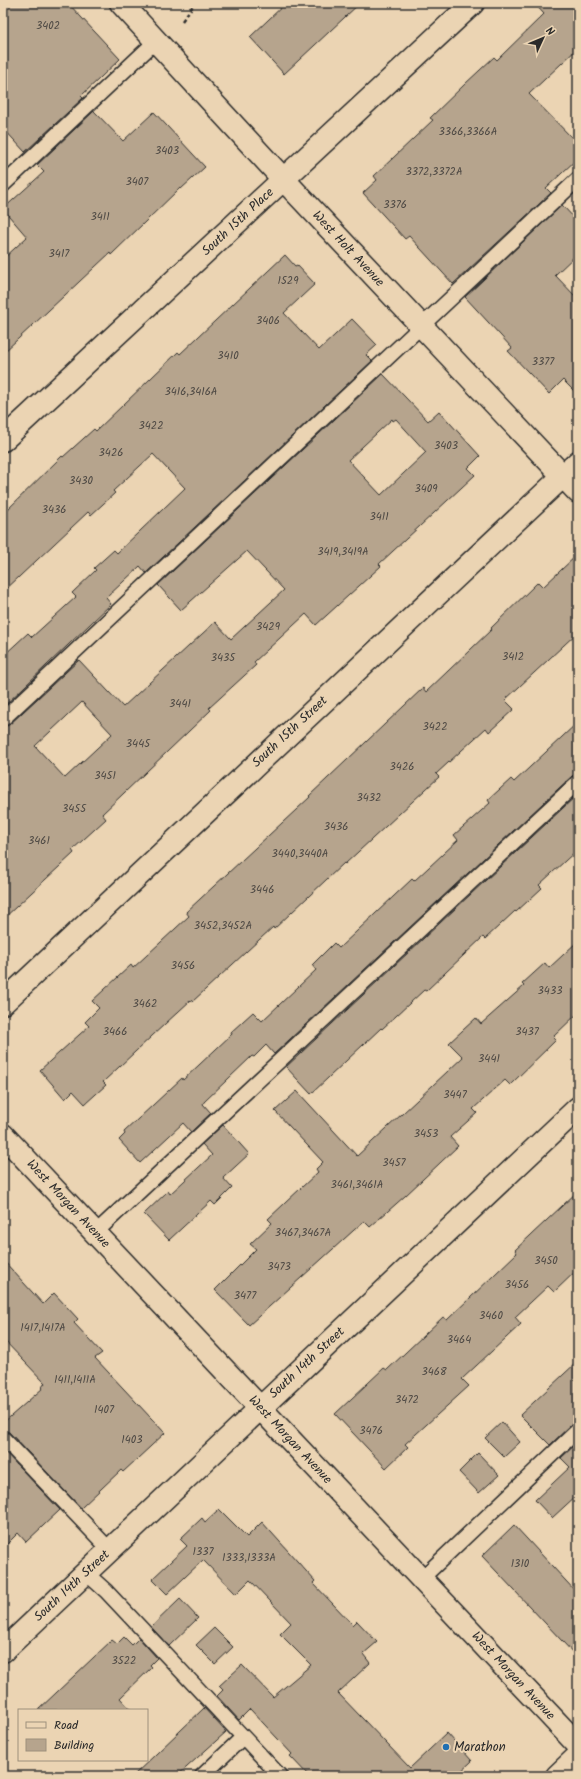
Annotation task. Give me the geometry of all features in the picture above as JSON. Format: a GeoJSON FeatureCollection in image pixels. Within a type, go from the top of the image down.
{"type":"FeatureCollection","features":[{"type":"Feature","properties":{"kind":"street","name":"West Holt Avenue"},"geometry":{"type":"LineString","coordinates":[[121,3],[421,326],[570,469],[578,492]]}},
{"type":"Feature","properties":{"kind":"street","name":"South 15th Place"},"geometry":{"type":"LineString","coordinates":[[3,440],[473,3]]}},
{"type":"Feature","properties":{"kind":"street","name":"South 15th Street"},"geometry":{"type":"LineString","coordinates":[[3,1003],[570,469]]}},
{"type":"Feature","properties":{"kind":"street","name":"South 14th Street"},"geometry":{"type":"LineString","coordinates":[[3,1651],[578,1108]]}},
{"type":"Feature","properties":{"kind":"street","name":"West Morgan Avenue"},"geometry":{"type":"LineString","coordinates":[[3,1134],[578,1745]]}},
{"type":"Feature","properties":{"kind":"street"},"geometry":{"type":"LineString","coordinates":[[557,1776],[578,1756]]}},
{"type":"Feature","properties":{"kind":"lane"},"geometry":{"type":"LineString","coordinates":[[3,185],[156,41]]}},
{"type":"Feature","properties":{"kind":"lane"},"geometry":{"type":"LineString","coordinates":[[3,719],[578,179]]}},
{"type":"Feature","properties":{"kind":"lane"},"geometry":{"type":"LineString","coordinates":[[96,1233],[578,782]]}},
{"type":"Feature","properties":{"kind":"lane"},"geometry":{"type":"LineString","coordinates":[[422,1579],[578,1430]]}},
{"type":"Feature","properties":{"kind":"lane"},"geometry":{"type":"LineString","coordinates":[[3,1438],[110,1550]]}},
{"type":"Feature","properties":{"kind":"lane"},"geometry":{"type":"LineString","coordinates":[[86,1573],[106,1591],[280,1776]]}},
{"type":"Feature","properties":{"kind":"lane"},"geometry":{"type":"LineString","coordinates":[[202,1776],[243,1737]]}},
{"type":"Feature","properties":{"kind":"path"},"geometry":{"type":"LineString","coordinates":[[182,21],[195,3]]}},
{"type":"Feature","properties":{"kind":"building"},"geometry":{"type":"Polygon","coordinates":[[[3,3],[68,3],[120,59],[81,96],[83,98],[25,152],[3,128],[3,3]]]}},
{"type":"Feature","properties":{"kind":"building"},"geometry":{"type":"Polygon","coordinates":[[[286,3],[360,3],[284,74],[250,37],[286,3]]]}},
{"type":"Feature","properties":{"kind":"building"},"geometry":{"type":"Polygon","coordinates":[[[534,3],[578,3],[578,48],[529,94],[578,144],[578,158],[546,188],[551,193],[453,284],[409,236],[405,239],[363,193],[377,180],[374,176],[433,120],[430,118],[494,57],[497,60],[544,14],[534,3]]]}},
{"type":"Feature","properties":{"kind":"building"},"geometry":{"type":"Polygon","coordinates":[[[94,111],[123,141],[154,112],[205,167],[181,189],[180,188],[111,255],[110,253],[3,353],[3,259],[27,237],[3,209],[44,172],[37,165],[94,111]]]}},
{"type":"Feature","properties":{"kind":"building"},"geometry":{"type":"Polygon","coordinates":[[[562,205],[578,222],[578,253],[555,275],[578,299],[578,395],[563,380],[549,394],[508,351],[512,348],[465,297],[562,205]]]}},
{"type":"Feature","properties":{"kind":"building"},"geometry":{"type":"Polygon","coordinates":[[[285,255],[315,284],[284,313],[319,350],[352,319],[377,345],[366,355],[372,361],[146,573],[140,566],[106,598],[111,604],[3,707],[3,656],[28,633],[32,637],[76,597],[72,593],[96,570],[94,568],[114,550],[117,553],[185,488],[153,454],[113,491],[115,493],[91,515],[88,512],[3,592],[3,514],[62,456],[63,457],[94,429],[96,431],[178,352],[180,354],[285,255]]]}},
{"type":"Feature","properties":{"kind":"building"},"geometry":{"type":"Polygon","coordinates":[[[383,374],[428,421],[439,411],[480,456],[468,468],[475,475],[379,564],[381,566],[316,625],[306,614],[254,662],[256,665],[209,708],[211,710],[102,814],[106,819],[72,850],[74,853],[3,919],[3,727],[9,725],[79,660],[123,707],[215,622],[231,639],[284,590],[247,551],[181,610],[158,585],[383,374]],[[392,419],[348,460],[381,495],[426,452],[396,419],[393,421],[392,419]],[[82,702],[35,746],[65,778],[112,734],[82,702]]]}},
{"type":"Feature","properties":{"kind":"building"},"geometry":{"type":"Polygon","coordinates":[[[578,554],[578,632],[505,700],[514,709],[489,732],[486,728],[436,774],[439,777],[274,929],[273,927],[192,1002],[191,1000],[152,1036],[103,1082],[106,1085],[85,1104],[73,1091],[65,1099],[40,1070],[89,1026],[85,1022],[99,1008],[92,1001],[131,965],[133,968],[189,916],[186,912],[310,797],[309,796],[423,688],[426,692],[492,629],[491,628],[538,582],[543,587],[578,554]]]}},
{"type":"Feature","properties":{"kind":"building"},"geometry":{"type":"Polygon","coordinates":[[[578,722],[578,774],[572,776],[274,1054],[266,1045],[254,1057],[252,1056],[204,1102],[203,1104],[211,1113],[191,1132],[183,1123],[140,1163],[119,1140],[125,1134],[124,1132],[182,1078],[183,1080],[253,1012],[262,1021],[316,970],[312,965],[334,943],[339,948],[412,879],[414,881],[458,840],[454,835],[490,803],[488,800],[511,779],[514,782],[578,722]]]}},
{"type":"Feature","properties":{"kind":"building"},"geometry":{"type":"Polygon","coordinates":[[[578,794],[578,849],[539,885],[542,888],[516,912],[515,911],[485,939],[483,937],[426,991],[424,990],[382,1029],[381,1028],[311,1094],[286,1067],[578,794]]]}},
{"type":"Feature","properties":{"kind":"building"},"geometry":{"type":"Polygon","coordinates":[[[578,941],[578,1013],[553,1037],[556,1040],[510,1085],[505,1080],[473,1109],[477,1113],[450,1137],[458,1146],[405,1196],[370,1227],[364,1221],[249,1325],[215,1290],[256,1249],[250,1244],[272,1223],[268,1219],[318,1172],[316,1169],[323,1162],[275,1111],[297,1091],[357,1156],[463,1057],[449,1043],[476,1018],[481,1024],[524,986],[522,984],[545,963],[549,968],[578,941]]]}},
{"type":"Feature","properties":{"kind":"building"},"geometry":{"type":"Polygon","coordinates":[[[223,1125],[249,1154],[223,1178],[232,1188],[215,1205],[211,1201],[169,1240],[144,1214],[168,1191],[170,1194],[212,1155],[202,1144],[223,1125]]]}},
{"type":"Feature","properties":{"kind":"building"},"geometry":{"type":"Polygon","coordinates":[[[578,1191],[578,1269],[554,1292],[548,1286],[515,1317],[521,1324],[462,1379],[469,1386],[405,1444],[408,1447],[386,1468],[335,1414],[384,1368],[387,1370],[443,1317],[447,1320],[517,1253],[515,1250],[578,1191]]]}},
{"type":"Feature","properties":{"kind":"building"},"geometry":{"type":"Polygon","coordinates":[[[3,1260],[43,1304],[54,1293],[78,1319],[74,1323],[102,1353],[95,1358],[165,1433],[123,1472],[121,1470],[81,1508],[9,1432],[3,1430],[3,1423],[43,1388],[42,1387],[45,1383],[3,1339],[3,1260]]]}},
{"type":"Feature","properties":{"kind":"building"},"geometry":{"type":"Polygon","coordinates":[[[578,1361],[578,1422],[572,1424],[550,1445],[520,1415],[578,1361]]]}},
{"type":"Feature","properties":{"kind":"building"},"geometry":{"type":"Polygon","coordinates":[[[502,1422],[520,1442],[504,1457],[485,1438],[502,1422]]]}},
{"type":"Feature","properties":{"kind":"building"},"geometry":{"type":"Polygon","coordinates":[[[578,1442],[578,1494],[552,1518],[535,1500],[570,1467],[561,1458],[578,1442]]]}},
{"type":"Feature","properties":{"kind":"building"},"geometry":{"type":"Polygon","coordinates":[[[3,1450],[60,1510],[26,1542],[18,1533],[3,1548],[3,1450]]]}},
{"type":"Feature","properties":{"kind":"building"},"geometry":{"type":"Polygon","coordinates":[[[478,1453],[499,1475],[479,1493],[459,1472],[478,1453]]]}},
{"type":"Feature","properties":{"kind":"building"},"geometry":{"type":"Polygon","coordinates":[[[219,1509],[247,1537],[262,1522],[315,1581],[313,1583],[353,1625],[357,1621],[377,1642],[363,1654],[370,1663],[338,1693],[410,1768],[447,1733],[472,1761],[456,1776],[309,1776],[290,1756],[292,1754],[250,1709],[239,1720],[217,1696],[223,1690],[219,1686],[242,1665],[273,1697],[311,1665],[280,1634],[291,1623],[250,1580],[236,1594],[203,1560],[167,1594],[152,1579],[187,1546],[180,1539],[202,1518],[205,1522],[219,1509]]]}},
{"type":"Feature","properties":{"kind":"building"},"geometry":{"type":"Polygon","coordinates":[[[514,1525],[578,1594],[578,1658],[482,1556],[514,1525]]]}},
{"type":"Feature","properties":{"kind":"building"},"geometry":{"type":"Polygon","coordinates":[[[180,1599],[198,1618],[169,1646],[151,1627],[180,1599]]]}},
{"type":"Feature","properties":{"kind":"building"},"geometry":{"type":"Polygon","coordinates":[[[214,1628],[233,1647],[215,1664],[196,1645],[214,1628]]]}},
{"type":"Feature","properties":{"kind":"building"},"geometry":{"type":"Polygon","coordinates":[[[124,1637],[132,1645],[139,1638],[157,1658],[150,1665],[152,1667],[120,1698],[130,1709],[39,1709],[112,1640],[117,1644],[124,1637]]]}},
{"type":"Feature","properties":{"kind":"building"},"geometry":{"type":"Polygon","coordinates":[[[204,1708],[226,1732],[177,1776],[133,1776],[204,1708]]]}},
{"type":"Feature","properties":{"kind":"place","name":"Marathon"},"geometry":{"type":"Point","coordinates":[446,1747]}}]}
